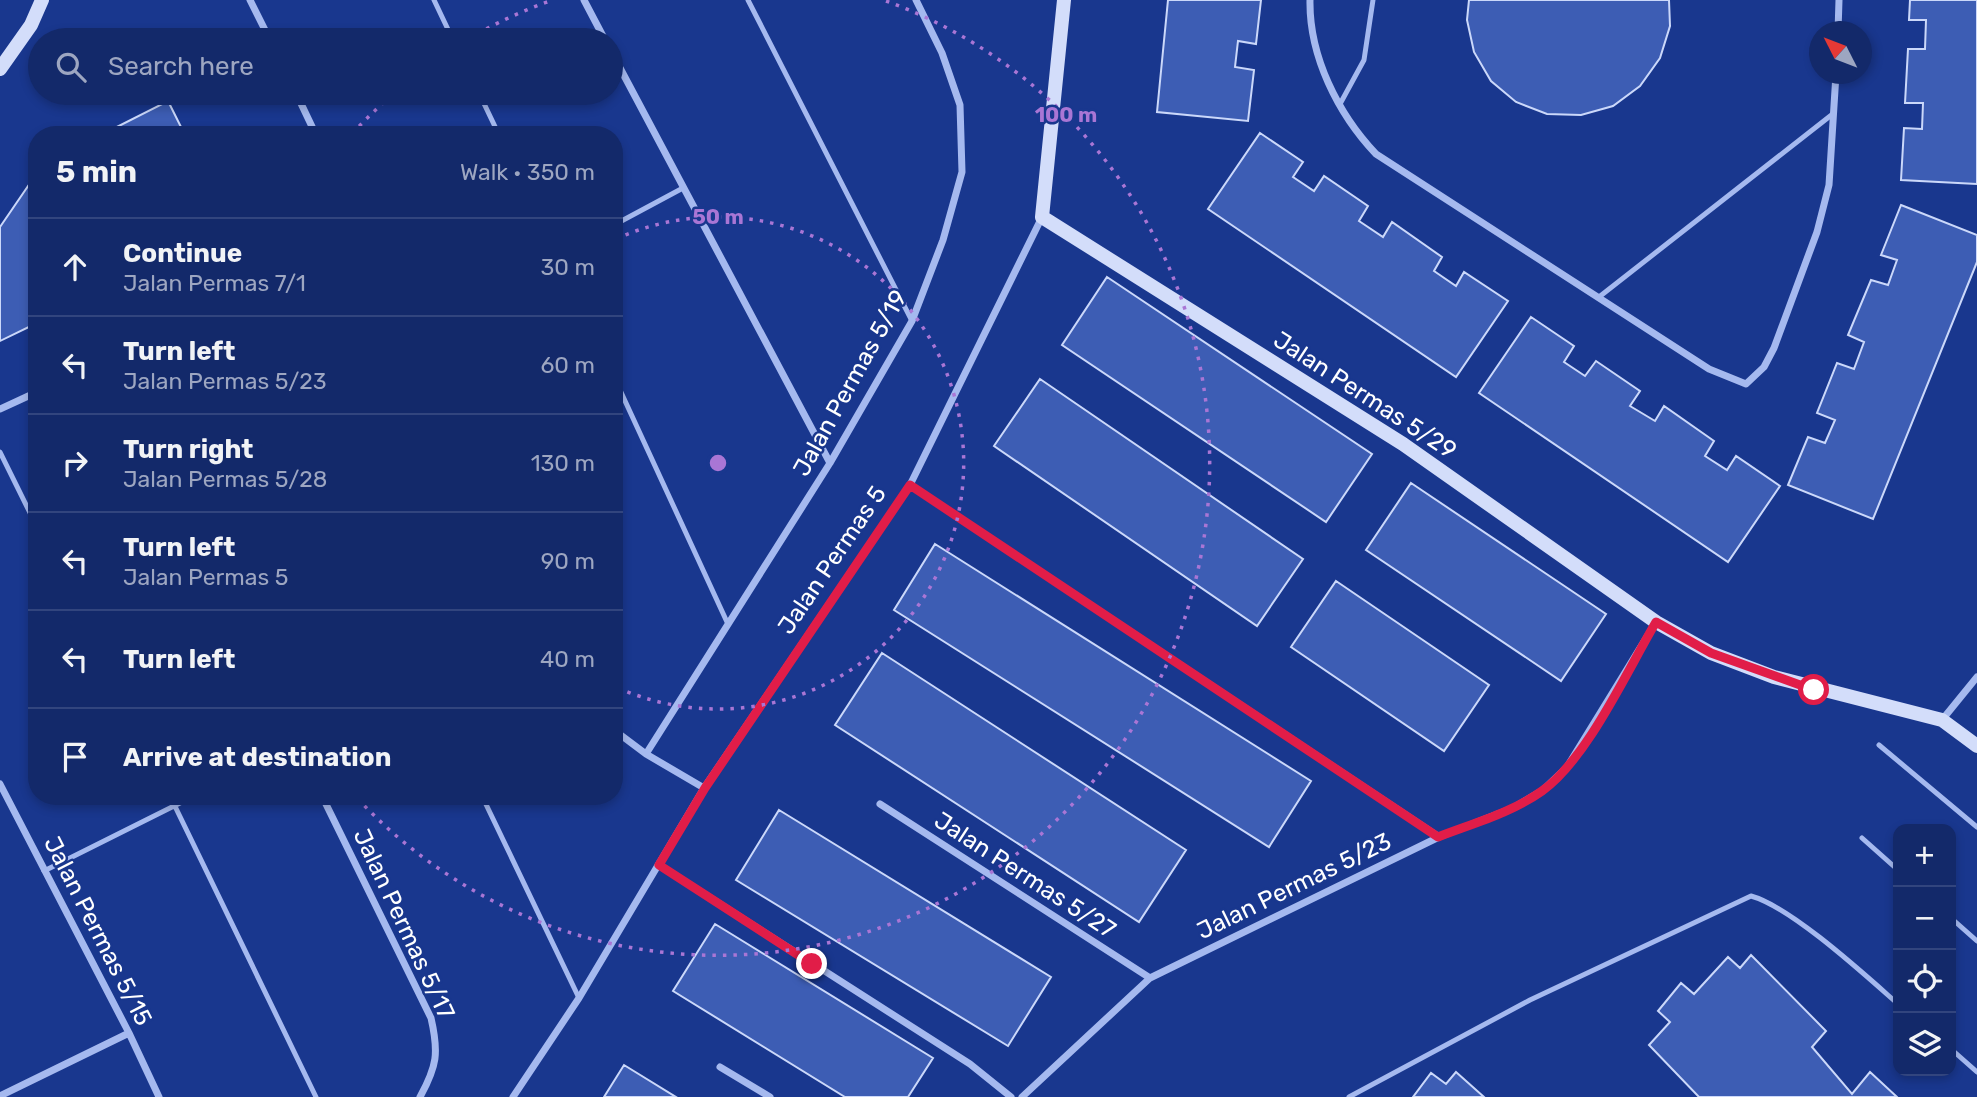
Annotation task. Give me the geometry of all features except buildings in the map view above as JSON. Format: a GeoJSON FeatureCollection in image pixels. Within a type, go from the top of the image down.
{"type":"FeatureCollection","features":[{"type":"Feature","properties":{"kind":"street"},"geometry":{"type":"LineString","coordinates":[[29,28],[42,0]]}},
{"type":"Feature","properties":{"kind":"street"},"geometry":{"type":"LineString","coordinates":[[250,0],[264,28]]}},
{"type":"Feature","properties":{"kind":"street"},"geometry":{"type":"LineString","coordinates":[[584,0],[599,28]]}},
{"type":"Feature","properties":{"kind":"street","name":"Jalan Permas 5/19"},"geometry":{"type":"LineString","coordinates":[[646,754],[830,463],[912,321],[943,240],[962,172],[960,105],[942,53],[916,0]]}},
{"type":"Feature","properties":{"kind":"street","name":"Jalan Permas 5"},"geometry":{"type":"LineString","coordinates":[[513,1097],[579,998],[705,788],[910,485],[1042,217],[1064,0]]}},
{"type":"Feature","properties":{"kind":"street"},"geometry":{"type":"LineString","coordinates":[[1310,0],[1309,24],[1316,54],[1340,104],[1360,136],[1376,154],[1729,380],[1745,384],[1755,377],[1774,348],[1817,232],[1829,185],[1836,84]]}},
{"type":"Feature","properties":{"kind":"street"},"geometry":{"type":"LineString","coordinates":[[1838,21],[1839,0]]}},
{"type":"Feature","properties":{"kind":"street"},"geometry":{"type":"LineString","coordinates":[[0,69],[28,30]]}},
{"type":"Feature","properties":{"kind":"street"},"geometry":{"type":"LineString","coordinates":[[623,74],[830,463]]}},
{"type":"Feature","properties":{"kind":"street"},"geometry":{"type":"LineString","coordinates":[[302,105],[312,126]]}},
{"type":"Feature","properties":{"kind":"street","name":"Jalan Permas 5/29"},"geometry":{"type":"LineString","coordinates":[[1042,217],[1403,444],[1656,622],[1711,653],[1774,677],[1942,720]]}},
{"type":"Feature","properties":{"kind":"street"},"geometry":{"type":"LineString","coordinates":[[0,409],[28,396]]}},
{"type":"Feature","properties":{"kind":"street"},"geometry":{"type":"LineString","coordinates":[[910,485],[1438,837]]}},
{"type":"Feature","properties":{"kind":"street","name":"Jalan Permas 5/23"},"geometry":{"type":"LineString","coordinates":[[1022,1097],[1150,978],[1438,837],[1513,808],[1543,790],[1567,767],[1656,622]]}},
{"type":"Feature","properties":{"kind":"street"},"geometry":{"type":"LineString","coordinates":[[1977,677],[1942,720],[1977,746]]}},
{"type":"Feature","properties":{"kind":"street"},"geometry":{"type":"LineString","coordinates":[[623,737],[646,754],[705,788]]}},
{"type":"Feature","properties":{"kind":"street","name":"Jalan Permas 5/15"},"geometry":{"type":"LineString","coordinates":[[0,784],[129,1033],[159,1097]]}},
{"type":"Feature","properties":{"kind":"street","name":"Jalan Permas 5/27"},"geometry":{"type":"LineString","coordinates":[[880,804],[1150,978]]}},
{"type":"Feature","properties":{"kind":"street","name":"Jalan Permas 5/17"},"geometry":{"type":"LineString","coordinates":[[326,805],[431,1018],[438,1045],[434,1071],[420,1097]]}},
{"type":"Feature","properties":{"kind":"street"},"geometry":{"type":"LineString","coordinates":[[659,865],[970,1064],[1011,1097]]}},
{"type":"Feature","properties":{"kind":"street"},"geometry":{"type":"LineString","coordinates":[[0,1096],[129,1033]]}},
{"type":"Feature","properties":{"kind":"street"},"geometry":{"type":"LineString","coordinates":[[720,1067],[770,1097]]}},
{"type":"Feature","properties":{"kind":"lane"},"geometry":{"type":"LineString","coordinates":[[434,0],[447,28]]}},
{"type":"Feature","properties":{"kind":"lane"},"geometry":{"type":"LineString","coordinates":[[748,0],[912,321]]}},
{"type":"Feature","properties":{"kind":"lane"},"geometry":{"type":"LineString","coordinates":[[1340,104],[1364,60],[1373,0]]}},
{"type":"Feature","properties":{"kind":"lane"},"geometry":{"type":"LineString","coordinates":[[485,105],[495,126]]}},
{"type":"Feature","properties":{"kind":"lane"},"geometry":{"type":"LineString","coordinates":[[1599,297],[1835,113]]}},
{"type":"Feature","properties":{"kind":"lane"},"geometry":{"type":"LineString","coordinates":[[623,220],[683,188]]}},
{"type":"Feature","properties":{"kind":"lane"},"geometry":{"type":"LineString","coordinates":[[623,397],[727,622]]}},
{"type":"Feature","properties":{"kind":"lane"},"geometry":{"type":"LineString","coordinates":[[0,452],[28,509]]}},
{"type":"Feature","properties":{"kind":"lane"},"geometry":{"type":"LineString","coordinates":[[1879,745],[1977,827]]}},
{"type":"Feature","properties":{"kind":"lane"},"geometry":{"type":"LineString","coordinates":[[44,871],[174,805],[316,1097]]}},
{"type":"Feature","properties":{"kind":"lane"},"geometry":{"type":"LineString","coordinates":[[485,805],[579,998]]}},
{"type":"Feature","properties":{"kind":"lane"},"geometry":{"type":"LineString","coordinates":[[1862,838],[1893,866]]}},
{"type":"Feature","properties":{"kind":"lane"},"geometry":{"type":"LineString","coordinates":[[1349,1097],[1519,1006],[1751,896],[1771,904],[1794,920],[1893,1000]]}},
{"type":"Feature","properties":{"kind":"lane"},"geometry":{"type":"LineString","coordinates":[[1956,922],[1977,941]]}},
{"type":"Feature","properties":{"kind":"lane"},"geometry":{"type":"LineString","coordinates":[[1956,1053],[1977,1072]]}},
{"type":"Feature","properties":{"kind":"route"},"geometry":{"type":"LineString","coordinates":[[812,964],[659,865],[705,788],[910,485],[1438,837],[1513,808],[1543,790],[1567,767],[1656,622],[1711,653],[1814,690]]}}]}
